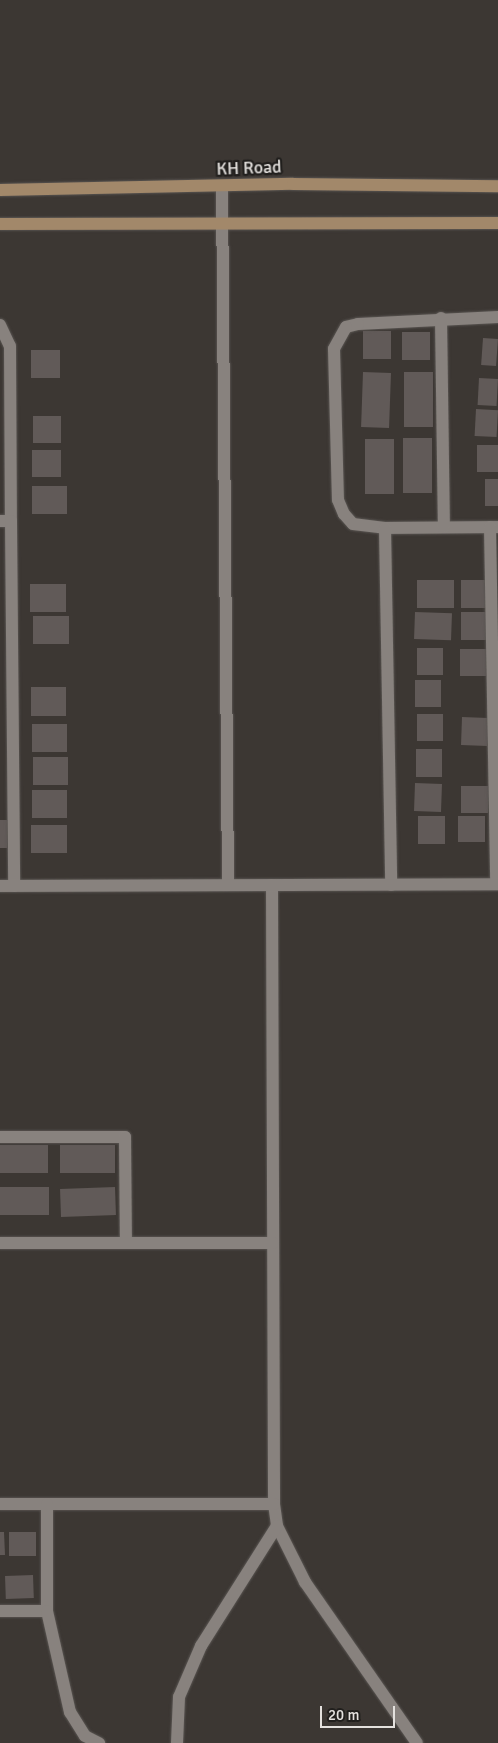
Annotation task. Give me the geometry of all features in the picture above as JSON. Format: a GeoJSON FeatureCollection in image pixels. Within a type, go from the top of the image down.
{"type":"FeatureCollection","features":[{"type":"Feature","properties":{"kind":"main road","name":"KH Road"},"geometry":{"type":"LineString","coordinates":[[0,190],[222,186],[498,186]]}},
{"type":"Feature","properties":{"kind":"main road"},"geometry":{"type":"LineString","coordinates":[[0,224],[220,222],[498,223]]}},
{"type":"Feature","properties":{"kind":"street"},"geometry":{"type":"LineString","coordinates":[[222,186],[220,222],[228,885]]}},
{"type":"Feature","properties":{"kind":"street"},"geometry":{"type":"LineString","coordinates":[[0,886],[497,884],[494,527],[385,528],[354,524],[344,514],[338,500],[334,349],[346,327],[358,324],[441,318],[498,317]]}},
{"type":"Feature","properties":{"kind":"street"},"geometry":{"type":"LineString","coordinates":[[441,318],[444,528]]}},
{"type":"Feature","properties":{"kind":"street"},"geometry":{"type":"LineString","coordinates":[[0,324],[10,346],[5,522],[6,629],[14,886]]}},
{"type":"Feature","properties":{"kind":"street"},"geometry":{"type":"LineString","coordinates":[[385,528],[391,885]]}},
{"type":"Feature","properties":{"kind":"street"},"geometry":{"type":"LineString","coordinates":[[272,885],[274,1504],[277,1526],[305,1582],[417,1743]]}},
{"type":"Feature","properties":{"kind":"street"},"geometry":{"type":"LineString","coordinates":[[0,1137],[125,1137],[126,1243]]}},
{"type":"Feature","properties":{"kind":"street"},"geometry":{"type":"LineString","coordinates":[[0,1242],[273,1243]]}},
{"type":"Feature","properties":{"kind":"street"},"geometry":{"type":"LineString","coordinates":[[0,1504],[274,1504]]}},
{"type":"Feature","properties":{"kind":"street"},"geometry":{"type":"LineString","coordinates":[[46,1504],[48,1611],[70,1712],[85,1736],[99,1743]]}},
{"type":"Feature","properties":{"kind":"street"},"geometry":{"type":"LineString","coordinates":[[177,1743],[179,1697],[201,1646],[277,1526]]}},
{"type":"Feature","properties":{"kind":"street"},"geometry":{"type":"LineString","coordinates":[[0,1611],[48,1611]]}},
{"type":"Feature","properties":{"kind":"building"},"geometry":{"type":"Polygon","coordinates":[[[363,331],[391,331],[391,359],[363,359],[363,331]]]}},
{"type":"Feature","properties":{"kind":"building"},"geometry":{"type":"Polygon","coordinates":[[[402,332],[430,332],[430,360],[402,360],[402,332]]]}},
{"type":"Feature","properties":{"kind":"building"},"geometry":{"type":"Polygon","coordinates":[[[483,338],[498,339],[496,366],[481,365],[483,338]]]}},
{"type":"Feature","properties":{"kind":"building"},"geometry":{"type":"Polygon","coordinates":[[[31,350],[60,350],[60,378],[31,378],[31,350]]]}},
{"type":"Feature","properties":{"kind":"building"},"geometry":{"type":"Polygon","coordinates":[[[363,372],[391,373],[389,428],[361,427],[363,372]]]}},
{"type":"Feature","properties":{"kind":"building"},"geometry":{"type":"Polygon","coordinates":[[[404,372],[433,372],[433,427],[404,427],[404,372]]]}},
{"type":"Feature","properties":{"kind":"building"},"geometry":{"type":"Polygon","coordinates":[[[479,378],[498,379],[497,406],[478,405],[479,378]]]}},
{"type":"Feature","properties":{"kind":"building"},"geometry":{"type":"Polygon","coordinates":[[[476,409],[498,410],[497,437],[475,436],[476,409]]]}},
{"type":"Feature","properties":{"kind":"building"},"geometry":{"type":"Polygon","coordinates":[[[33,416],[61,416],[61,443],[33,443],[33,416]]]}},
{"type":"Feature","properties":{"kind":"building"},"geometry":{"type":"Polygon","coordinates":[[[403,438],[432,438],[432,493],[403,493],[403,438]]]}},
{"type":"Feature","properties":{"kind":"building"},"geometry":{"type":"Polygon","coordinates":[[[365,439],[394,439],[394,494],[365,494],[365,439]]]}},
{"type":"Feature","properties":{"kind":"building"},"geometry":{"type":"Polygon","coordinates":[[[477,445],[498,445],[498,472],[477,472],[477,445]]]}},
{"type":"Feature","properties":{"kind":"building"},"geometry":{"type":"Polygon","coordinates":[[[32,450],[61,450],[61,477],[32,477],[32,450]]]}},
{"type":"Feature","properties":{"kind":"building"},"geometry":{"type":"Polygon","coordinates":[[[485,479],[498,479],[498,506],[485,506],[485,479]]]}},
{"type":"Feature","properties":{"kind":"building"},"geometry":{"type":"Polygon","coordinates":[[[32,486],[67,486],[67,514],[32,514],[32,486]]]}},
{"type":"Feature","properties":{"kind":"building"},"geometry":{"type":"Polygon","coordinates":[[[417,580],[454,580],[454,608],[417,608],[417,580]]]}},
{"type":"Feature","properties":{"kind":"building"},"geometry":{"type":"Polygon","coordinates":[[[461,580],[487,580],[487,608],[461,608],[461,580]]]}},
{"type":"Feature","properties":{"kind":"building"},"geometry":{"type":"Polygon","coordinates":[[[30,584],[66,584],[66,612],[30,612],[30,584]]]}},
{"type":"Feature","properties":{"kind":"building"},"geometry":{"type":"Polygon","coordinates":[[[415,612],[452,613],[451,640],[414,639],[415,612]]]}},
{"type":"Feature","properties":{"kind":"building"},"geometry":{"type":"Polygon","coordinates":[[[461,612],[487,612],[487,640],[461,640],[461,612]]]}},
{"type":"Feature","properties":{"kind":"building"},"geometry":{"type":"Polygon","coordinates":[[[33,616],[69,616],[69,644],[33,644],[33,616]]]}},
{"type":"Feature","properties":{"kind":"building"},"geometry":{"type":"Polygon","coordinates":[[[417,648],[443,648],[443,675],[417,675],[417,648]]]}},
{"type":"Feature","properties":{"kind":"building"},"geometry":{"type":"Polygon","coordinates":[[[460,649],[486,649],[486,676],[460,676],[460,649]]]}},
{"type":"Feature","properties":{"kind":"building"},"geometry":{"type":"Polygon","coordinates":[[[415,680],[441,680],[441,707],[415,707],[415,680]]]}},
{"type":"Feature","properties":{"kind":"building"},"geometry":{"type":"Polygon","coordinates":[[[31,687],[66,687],[66,716],[31,716],[31,687]]]}},
{"type":"Feature","properties":{"kind":"building"},"geometry":{"type":"Polygon","coordinates":[[[417,714],[443,714],[443,741],[417,741],[417,714]]]}},
{"type":"Feature","properties":{"kind":"building"},"geometry":{"type":"Polygon","coordinates":[[[462,717],[488,718],[487,746],[461,745],[462,717]]]}},
{"type":"Feature","properties":{"kind":"building"},"geometry":{"type":"Polygon","coordinates":[[[32,724],[67,724],[67,752],[32,752],[32,724]]]}},
{"type":"Feature","properties":{"kind":"building"},"geometry":{"type":"Polygon","coordinates":[[[416,749],[442,749],[442,777],[416,777],[416,749]]]}},
{"type":"Feature","properties":{"kind":"building"},"geometry":{"type":"Polygon","coordinates":[[[33,757],[68,757],[68,785],[33,785],[33,757]]]}},
{"type":"Feature","properties":{"kind":"building"},"geometry":{"type":"Polygon","coordinates":[[[415,783],[442,784],[441,812],[414,811],[415,783]]]}},
{"type":"Feature","properties":{"kind":"building"},"geometry":{"type":"Polygon","coordinates":[[[461,786],[488,786],[488,813],[461,813],[461,786]]]}},
{"type":"Feature","properties":{"kind":"building"},"geometry":{"type":"Polygon","coordinates":[[[32,790],[67,790],[67,818],[32,818],[32,790]]]}},
{"type":"Feature","properties":{"kind":"building"},"geometry":{"type":"Polygon","coordinates":[[[418,816],[445,816],[445,844],[418,844],[418,816]]]}},
{"type":"Feature","properties":{"kind":"building"},"geometry":{"type":"Polygon","coordinates":[[[458,816],[485,816],[485,842],[458,842],[458,816]]]}},
{"type":"Feature","properties":{"kind":"building"},"geometry":{"type":"Polygon","coordinates":[[[0,820],[7,820],[7,848],[0,848],[0,820]]]}},
{"type":"Feature","properties":{"kind":"building"},"geometry":{"type":"Polygon","coordinates":[[[31,825],[67,825],[67,853],[31,853],[31,825]]]}},
{"type":"Feature","properties":{"kind":"building"},"geometry":{"type":"Polygon","coordinates":[[[0,1145],[48,1145],[48,1173],[0,1173],[0,1145]]]}},
{"type":"Feature","properties":{"kind":"building"},"geometry":{"type":"Polygon","coordinates":[[[60,1145],[115,1145],[115,1173],[60,1173],[60,1145]]]}},
{"type":"Feature","properties":{"kind":"building"},"geometry":{"type":"Polygon","coordinates":[[[0,1187],[49,1187],[49,1215],[0,1215],[0,1187]]]}},
{"type":"Feature","properties":{"kind":"building"},"geometry":{"type":"Polygon","coordinates":[[[115,1187],[116,1215],[61,1217],[60,1189],[115,1187]]]}},
{"type":"Feature","properties":{"kind":"building"},"geometry":{"type":"Polygon","coordinates":[[[0,1532],[4,1532],[5,1555],[0,1555],[0,1532]]]}},
{"type":"Feature","properties":{"kind":"building"},"geometry":{"type":"Polygon","coordinates":[[[9,1532],[36,1532],[36,1556],[9,1556],[9,1532]]]}},
{"type":"Feature","properties":{"kind":"building"},"geometry":{"type":"Polygon","coordinates":[[[33,1575],[34,1598],[6,1599],[5,1576],[33,1575]]]}}]}
